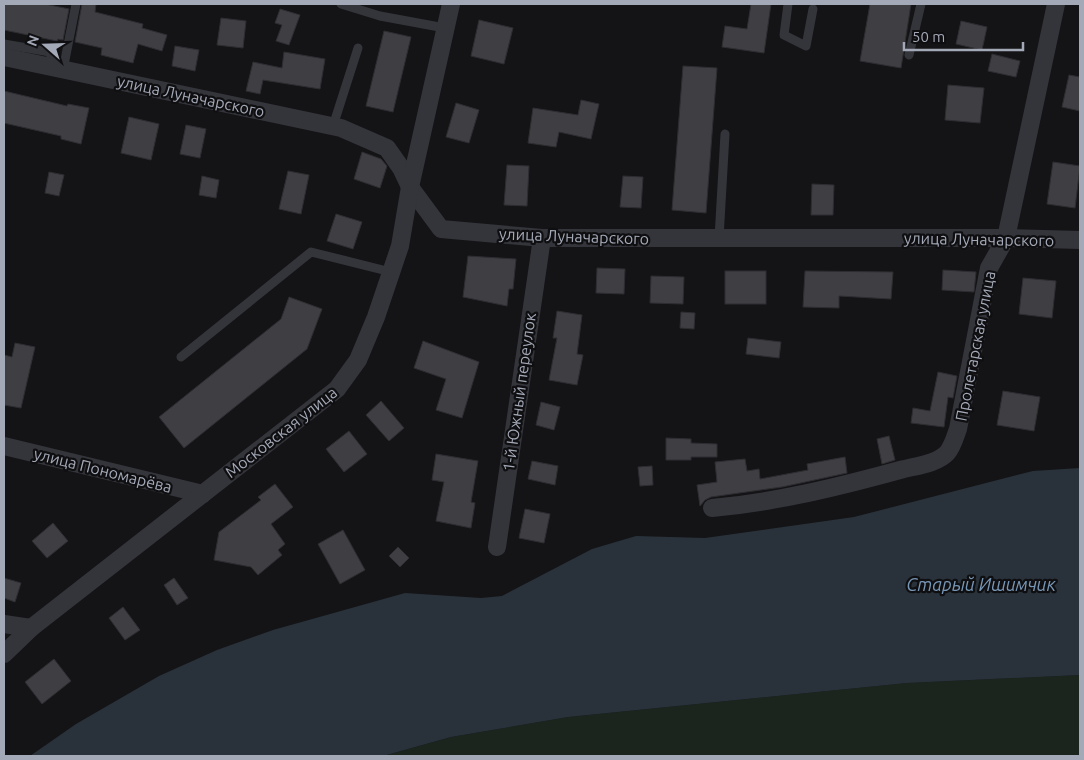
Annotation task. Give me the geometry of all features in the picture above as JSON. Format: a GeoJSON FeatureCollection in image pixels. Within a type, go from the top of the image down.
{"type":"FeatureCollection","features":[{"type":"Feature","properties":{"kind":"street","name":"Московская улица"},"geometry":{"type":"LineString","coordinates":[[4,654],[31,628],[337,389],[358,360],[376,317],[400,246],[410,187],[451,4]]}},
{"type":"Feature","properties":{"kind":"street","name":"Пролетарская улица"},"geometry":{"type":"LineString","coordinates":[[712,508],[764,503],[849,484],[932,461],[946,454],[954,444],[989,268],[1006,238],[1056,4]]}},
{"type":"Feature","properties":{"kind":"street","name":"улица Луначарского"},"geometry":{"type":"LineString","coordinates":[[4,57],[333,126],[365,137],[387,148],[401,168],[410,187],[441,229],[542,238],[1006,238],[1080,240]]}},
{"type":"Feature","properties":{"kind":"street","name":"1-й Южный переулок"},"geometry":{"type":"LineString","coordinates":[[497,546],[542,238]]}},
{"type":"Feature","properties":{"kind":"street","name":"улица Пономарёва"},"geometry":{"type":"LineString","coordinates":[[4,446],[203,494]]}},
{"type":"Feature","properties":{"kind":"street"},"geometry":{"type":"LineString","coordinates":[[4,624],[31,628]]}},
{"type":"Feature","properties":{"kind":"lane"},"geometry":{"type":"LineString","coordinates":[[58,68],[76,4]]}},
{"type":"Feature","properties":{"kind":"lane"},"geometry":{"type":"LineString","coordinates":[[341,4],[380,16],[445,28]]}},
{"type":"Feature","properties":{"kind":"lane"},"geometry":{"type":"LineString","coordinates":[[788,4],[784,35],[806,46],[813,9]]}},
{"type":"Feature","properties":{"kind":"lane"},"geometry":{"type":"LineString","coordinates":[[909,55],[921,4]]}},
{"type":"Feature","properties":{"kind":"lane"},"geometry":{"type":"LineString","coordinates":[[4,44],[50,52],[58,68]]}},
{"type":"Feature","properties":{"kind":"lane"},"geometry":{"type":"LineString","coordinates":[[333,126],[358,48]]}},
{"type":"Feature","properties":{"kind":"lane"},"geometry":{"type":"LineString","coordinates":[[719,238],[725,134]]}},
{"type":"Feature","properties":{"kind":"lane"},"geometry":{"type":"LineString","coordinates":[[182,357],[311,252],[391,272]]}},
{"type":"Feature","properties":{"kind":"shaded area"},"geometry":{"type":"Polygon","coordinates":[[[1080,675],[1080,756],[383,756],[451,737],[568,717],[907,683],[1080,675]]]}},
{"type":"Feature","properties":{"kind":"water","name":"Старый Ишимчик"},"geometry":{"type":"Polygon","coordinates":[[[1080,468],[1080,675],[907,683],[568,717],[451,737],[383,756],[30,756],[76,724],[159,676],[217,650],[273,630],[405,593],[481,598],[502,596],[592,549],[636,536],[705,538],[854,517],[1033,471],[1080,468]]]}},
{"type":"Feature","properties":{"kind":"building"},"geometry":{"type":"Polygon","coordinates":[[[4,4],[45,4],[69,9],[63,40],[58,39],[57,41],[4,30],[4,4]]]}},
{"type":"Feature","properties":{"kind":"building"},"geometry":{"type":"Polygon","coordinates":[[[82,4],[96,4],[95,12],[143,24],[142,28],[167,35],[162,51],[138,44],[133,63],[101,55],[102,48],[75,42],[82,4]]]}},
{"type":"Feature","properties":{"kind":"building"},"geometry":{"type":"Polygon","coordinates":[[[751,4],[771,4],[764,53],[722,47],[725,26],[747,29],[751,4]]]}},
{"type":"Feature","properties":{"kind":"building"},"geometry":{"type":"Polygon","coordinates":[[[870,4],[911,4],[901,68],[860,61],[870,4]]]}},
{"type":"Feature","properties":{"kind":"building"},"geometry":{"type":"Polygon","coordinates":[[[280,9],[300,15],[289,45],[276,41],[282,25],[275,23],[280,9]]]}},
{"type":"Feature","properties":{"kind":"building"},"geometry":{"type":"Polygon","coordinates":[[[221,18],[246,21],[243,48],[217,45],[221,18]]]}},
{"type":"Feature","properties":{"kind":"building"},"geometry":{"type":"Polygon","coordinates":[[[479,20],[513,28],[504,64],[471,56],[479,20]]]}},
{"type":"Feature","properties":{"kind":"building"},"geometry":{"type":"Polygon","coordinates":[[[961,21],[987,27],[982,50],[956,44],[961,21]]]}},
{"type":"Feature","properties":{"kind":"building"},"geometry":{"type":"Polygon","coordinates":[[[384,31],[411,37],[393,112],[366,106],[384,31]]]}},
{"type":"Feature","properties":{"kind":"building"},"geometry":{"type":"Polygon","coordinates":[[[175,46],[199,50],[195,71],[172,66],[175,46]]]}},
{"type":"Feature","properties":{"kind":"building"},"geometry":{"type":"Polygon","coordinates":[[[284,52],[325,59],[320,89],[263,80],[260,94],[246,91],[253,62],[282,68],[284,52]]]}},
{"type":"Feature","properties":{"kind":"building"},"geometry":{"type":"Polygon","coordinates":[[[992,54],[1020,61],[1016,77],[988,71],[992,54]]]}},
{"type":"Feature","properties":{"kind":"building"},"geometry":{"type":"Polygon","coordinates":[[[683,66],[717,68],[706,213],[672,210],[683,66]]]}},
{"type":"Feature","properties":{"kind":"building"},"geometry":{"type":"Polygon","coordinates":[[[1069,75],[1080,77],[1080,111],[1062,107],[1069,75]]]}},
{"type":"Feature","properties":{"kind":"building"},"geometry":{"type":"Polygon","coordinates":[[[948,85],[984,88],[980,123],[945,120],[948,85]]]}},
{"type":"Feature","properties":{"kind":"building"},"geometry":{"type":"Polygon","coordinates":[[[4,91],[67,106],[68,104],[89,108],[81,144],[61,139],[61,136],[4,123],[4,91]]]}},
{"type":"Feature","properties":{"kind":"building"},"geometry":{"type":"Polygon","coordinates":[[[581,100],[599,104],[591,139],[559,132],[556,147],[528,143],[533,108],[578,115],[581,100]]]}},
{"type":"Feature","properties":{"kind":"building"},"geometry":{"type":"Polygon","coordinates":[[[456,103],[479,110],[469,143],[446,137],[456,103]]]}},
{"type":"Feature","properties":{"kind":"building"},"geometry":{"type":"Polygon","coordinates":[[[129,117],[159,124],[151,160],[121,153],[129,117]]]}},
{"type":"Feature","properties":{"kind":"building"},"geometry":{"type":"Polygon","coordinates":[[[186,125],[206,129],[200,158],[180,154],[186,125]]]}},
{"type":"Feature","properties":{"kind":"building"},"geometry":{"type":"Polygon","coordinates":[[[362,152],[381,159],[387,166],[380,188],[354,179],[362,152]]]}},
{"type":"Feature","properties":{"kind":"building"},"geometry":{"type":"Polygon","coordinates":[[[1053,162],[1080,166],[1075,208],[1047,204],[1053,162]]]}},
{"type":"Feature","properties":{"kind":"building"},"geometry":{"type":"Polygon","coordinates":[[[507,165],[529,166],[527,206],[504,205],[507,165]]]}},
{"type":"Feature","properties":{"kind":"building"},"geometry":{"type":"Polygon","coordinates":[[[288,171],[309,175],[301,214],[279,209],[288,171]]]}},
{"type":"Feature","properties":{"kind":"building"},"geometry":{"type":"Polygon","coordinates":[[[49,172],[64,175],[59,196],[45,193],[49,172]]]}},
{"type":"Feature","properties":{"kind":"building"},"geometry":{"type":"Polygon","coordinates":[[[202,176],[219,180],[216,198],[199,195],[202,176]]]}},
{"type":"Feature","properties":{"kind":"building"},"geometry":{"type":"Polygon","coordinates":[[[623,176],[643,177],[641,208],[620,207],[623,176]]]}},
{"type":"Feature","properties":{"kind":"building"},"geometry":{"type":"Polygon","coordinates":[[[812,184],[834,185],[833,215],[811,215],[812,184]]]}},
{"type":"Feature","properties":{"kind":"building"},"geometry":{"type":"Polygon","coordinates":[[[336,214],[362,222],[353,249],[327,241],[336,214]]]}},
{"type":"Feature","properties":{"kind":"building"},"geometry":{"type":"Polygon","coordinates":[[[468,256],[516,259],[513,289],[509,289],[507,306],[463,297],[468,256]]]}},
{"type":"Feature","properties":{"kind":"building"},"geometry":{"type":"Polygon","coordinates":[[[597,268],[625,269],[624,294],[596,293],[597,268]]]}},
{"type":"Feature","properties":{"kind":"building"},"geometry":{"type":"Polygon","coordinates":[[[943,270],[976,272],[974,292],[942,290],[943,270]]]}},
{"type":"Feature","properties":{"kind":"building"},"geometry":{"type":"Polygon","coordinates":[[[725,271],[766,271],[766,304],[725,304],[725,271]]]}},
{"type":"Feature","properties":{"kind":"building"},"geometry":{"type":"Polygon","coordinates":[[[805,271],[893,272],[891,299],[839,296],[839,308],[803,307],[805,271]]]}},
{"type":"Feature","properties":{"kind":"building"},"geometry":{"type":"Polygon","coordinates":[[[651,276],[684,277],[683,304],[650,303],[651,276]]]}},
{"type":"Feature","properties":{"kind":"building"},"geometry":{"type":"Polygon","coordinates":[[[1023,278],[1056,281],[1052,318],[1019,314],[1023,278]]]}},
{"type":"Feature","properties":{"kind":"building"},"geometry":{"type":"Polygon","coordinates":[[[289,297],[322,309],[307,349],[184,448],[159,417],[281,319],[289,297]]]}},
{"type":"Feature","properties":{"kind":"building"},"geometry":{"type":"Polygon","coordinates":[[[557,311],[582,315],[577,354],[583,355],[577,385],[549,380],[557,338],[553,338],[557,311]]]}},
{"type":"Feature","properties":{"kind":"building"},"geometry":{"type":"Polygon","coordinates":[[[681,312],[695,313],[694,329],[680,328],[681,312]]]}},
{"type":"Feature","properties":{"kind":"building"},"geometry":{"type":"Polygon","coordinates":[[[748,338],[781,342],[779,358],[746,354],[748,338]]]}},
{"type":"Feature","properties":{"kind":"building"},"geometry":{"type":"Polygon","coordinates":[[[423,341],[479,362],[462,418],[436,410],[446,379],[414,368],[423,341]]]}},
{"type":"Feature","properties":{"kind":"building"},"geometry":{"type":"Polygon","coordinates":[[[15,343],[35,347],[21,408],[4,405],[4,355],[12,357],[15,343]]]}},
{"type":"Feature","properties":{"kind":"building"},"geometry":{"type":"Polygon","coordinates":[[[938,372],[957,376],[953,398],[948,397],[944,427],[911,423],[913,408],[930,411],[938,372]]]}},
{"type":"Feature","properties":{"kind":"building"},"geometry":{"type":"Polygon","coordinates":[[[1003,391],[1040,397],[1034,431],[997,425],[1003,391]]]}},
{"type":"Feature","properties":{"kind":"building"},"geometry":{"type":"Polygon","coordinates":[[[381,401],[404,428],[389,441],[366,415],[381,401]]]}},
{"type":"Feature","properties":{"kind":"building"},"geometry":{"type":"Polygon","coordinates":[[[541,402],[560,407],[554,430],[536,425],[541,402]]]}},
{"type":"Feature","properties":{"kind":"building"},"geometry":{"type":"Polygon","coordinates":[[[349,431],[367,454],[344,472],[326,449],[349,431]]]}},
{"type":"Feature","properties":{"kind":"building"},"geometry":{"type":"Polygon","coordinates":[[[889,436],[895,460],[882,464],[877,439],[889,436]]]}},
{"type":"Feature","properties":{"kind":"building"},"geometry":{"type":"Polygon","coordinates":[[[666,438],[691,439],[691,443],[717,444],[717,457],[691,457],[691,460],[666,460],[666,438]]]}},
{"type":"Feature","properties":{"kind":"building"},"geometry":{"type":"Polygon","coordinates":[[[436,454],[478,461],[471,502],[475,503],[471,528],[436,521],[444,482],[432,480],[436,454]]]}},
{"type":"Feature","properties":{"kind":"building"},"geometry":{"type":"Polygon","coordinates":[[[845,457],[847,473],[782,487],[711,497],[700,506],[697,485],[717,482],[715,462],[745,459],[747,471],[759,469],[760,479],[808,470],[807,464],[845,457]]]}},
{"type":"Feature","properties":{"kind":"building"},"geometry":{"type":"Polygon","coordinates":[[[532,461],[558,466],[555,485],[528,479],[532,461]]]}},
{"type":"Feature","properties":{"kind":"building"},"geometry":{"type":"Polygon","coordinates":[[[652,466],[653,485],[640,486],[638,467],[652,466]]]}},
{"type":"Feature","properties":{"kind":"building"},"geometry":{"type":"Polygon","coordinates":[[[275,484],[293,507],[271,524],[285,544],[278,550],[282,555],[258,575],[251,567],[214,560],[219,532],[261,500],[258,497],[275,484]]]}},
{"type":"Feature","properties":{"kind":"building"},"geometry":{"type":"Polygon","coordinates":[[[525,509],[550,514],[544,543],[519,538],[525,509]]]}},
{"type":"Feature","properties":{"kind":"building"},"geometry":{"type":"Polygon","coordinates":[[[53,523],[68,541],[47,558],[32,541],[53,523]]]}},
{"type":"Feature","properties":{"kind":"building"},"geometry":{"type":"Polygon","coordinates":[[[343,530],[365,570],[340,584],[318,544],[343,530]]]}},
{"type":"Feature","properties":{"kind":"building"},"geometry":{"type":"Polygon","coordinates":[[[398,547],[409,558],[400,567],[389,556],[398,547]]]}},
{"type":"Feature","properties":{"kind":"building"},"geometry":{"type":"Polygon","coordinates":[[[4,578],[21,583],[15,602],[4,598],[4,578]]]}},
{"type":"Feature","properties":{"kind":"building"},"geometry":{"type":"Polygon","coordinates":[[[174,578],[188,598],[177,605],[164,585],[174,578]]]}},
{"type":"Feature","properties":{"kind":"building"},"geometry":{"type":"Polygon","coordinates":[[[123,607],[140,630],[125,640],[109,618],[123,607]]]}},
{"type":"Feature","properties":{"kind":"building"},"geometry":{"type":"Polygon","coordinates":[[[54,659],[71,681],[42,704],[25,682],[54,659]]]}}]}
